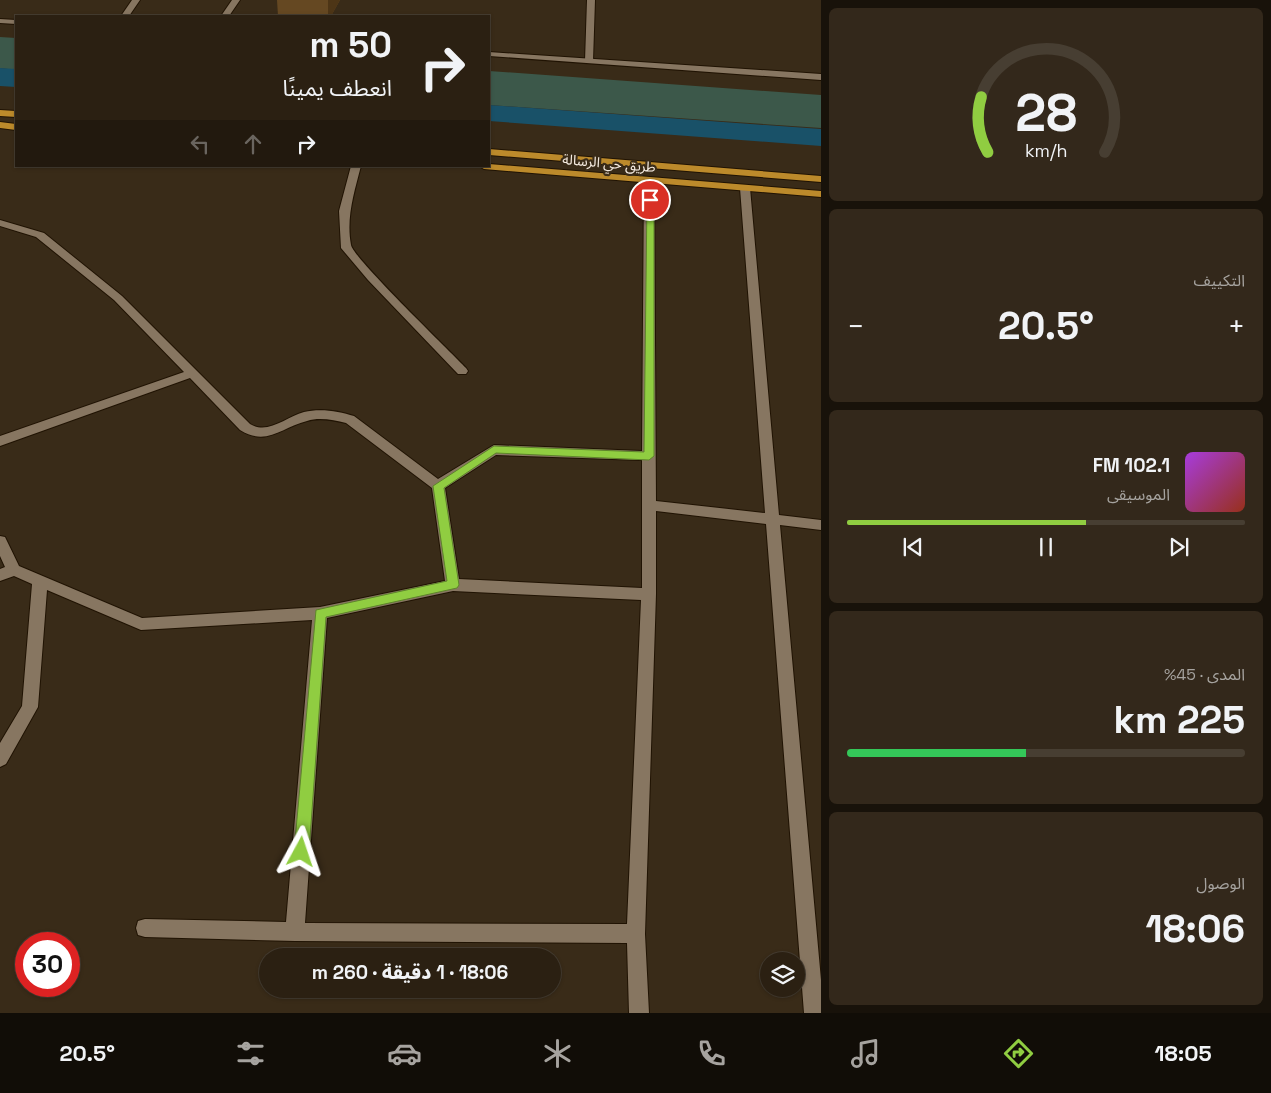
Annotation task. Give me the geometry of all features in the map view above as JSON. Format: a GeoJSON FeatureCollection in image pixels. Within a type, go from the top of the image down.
{"type":"FeatureCollection","features":[{"type":"Feature","properties":{"kind":"main road"},"geometry":{"type":"LineString","coordinates":[[0,113],[15,114]]}},
{"type":"Feature","properties":{"kind":"main road"},"geometry":{"type":"LineString","coordinates":[[0,126],[15,127]]}},
{"type":"Feature","properties":{"kind":"main road","name":"طريق حي الرسالة"},"geometry":{"type":"LineString","coordinates":[[490,152],[821,178]]}},
{"type":"Feature","properties":{"kind":"main road","name":"طريق حي الرسالة"},"geometry":{"type":"LineString","coordinates":[[490,167],[821,194]]}},
{"type":"Feature","properties":{"kind":"street"},"geometry":{"type":"LineString","coordinates":[[126,15],[136,0]]}},
{"type":"Feature","properties":{"kind":"street"},"geometry":{"type":"LineString","coordinates":[[226,15],[236,0]]}},
{"type":"Feature","properties":{"kind":"street"},"geometry":{"type":"LineString","coordinates":[[589,61],[591,0]]}},
{"type":"Feature","properties":{"kind":"street"},"geometry":{"type":"LineString","coordinates":[[0,21],[15,22]]}},
{"type":"Feature","properties":{"kind":"street"},"geometry":{"type":"LineString","coordinates":[[490,54],[821,77]]}},
{"type":"Feature","properties":{"kind":"street"},"geometry":{"type":"LineString","coordinates":[[356,167],[344,211],[346,248],[372,278],[462,371]]}},
{"type":"Feature","properties":{"kind":"street"},"geometry":{"type":"LineString","coordinates":[[638,1013],[636,934],[649,594],[650,180]]}},
{"type":"Feature","properties":{"kind":"street"},"geometry":{"type":"LineString","coordinates":[[745,188],[814,1013]]}},
{"type":"Feature","properties":{"kind":"street"},"geometry":{"type":"LineString","coordinates":[[0,223],[40,235],[118,298],[244,427],[253,432],[269,432],[306,416],[330,415],[350,419],[438,486],[453,585]]}},
{"type":"Feature","properties":{"kind":"street"},"geometry":{"type":"LineString","coordinates":[[0,441],[192,373]]}},
{"type":"Feature","properties":{"kind":"street"},"geometry":{"type":"LineString","coordinates":[[438,486],[494,450],[649,456]]}},
{"type":"Feature","properties":{"kind":"street"},"geometry":{"type":"LineString","coordinates":[[649,505],[821,525]]}},
{"type":"Feature","properties":{"kind":"street"},"geometry":{"type":"LineString","coordinates":[[0,541],[7,572],[40,581],[141,624],[320,613],[453,585],[649,594]]}},
{"type":"Feature","properties":{"kind":"street"},"geometry":{"type":"LineString","coordinates":[[0,759],[30,707],[40,581]]}},
{"type":"Feature","properties":{"kind":"street"},"geometry":{"type":"LineString","coordinates":[[295,932],[320,613]]}},
{"type":"Feature","properties":{"kind":"street"},"geometry":{"type":"LineString","coordinates":[[145,928],[295,932],[636,934]]}},
{"type":"Feature","properties":{"kind":"green space"},"geometry":{"type":"Polygon","coordinates":[[[0,37],[15,38],[15,70],[0,68],[0,37]]]}},
{"type":"Feature","properties":{"kind":"green space"},"geometry":{"type":"Polygon","coordinates":[[[490,71],[821,95],[821,128],[490,105],[490,71]]]}},
{"type":"Feature","properties":{"kind":"water"},"geometry":{"type":"Polygon","coordinates":[[[0,68],[15,69],[15,87],[0,86],[0,68]]]}},
{"type":"Feature","properties":{"kind":"water"},"geometry":{"type":"Polygon","coordinates":[[[490,105],[821,129],[821,146],[490,121],[490,105]]]}},
{"type":"Feature","properties":{"kind":"route"},"geometry":{"type":"LineString","coordinates":[[301,852],[320,613],[453,585],[438,486],[494,450],[649,456],[650,200]]}}]}
